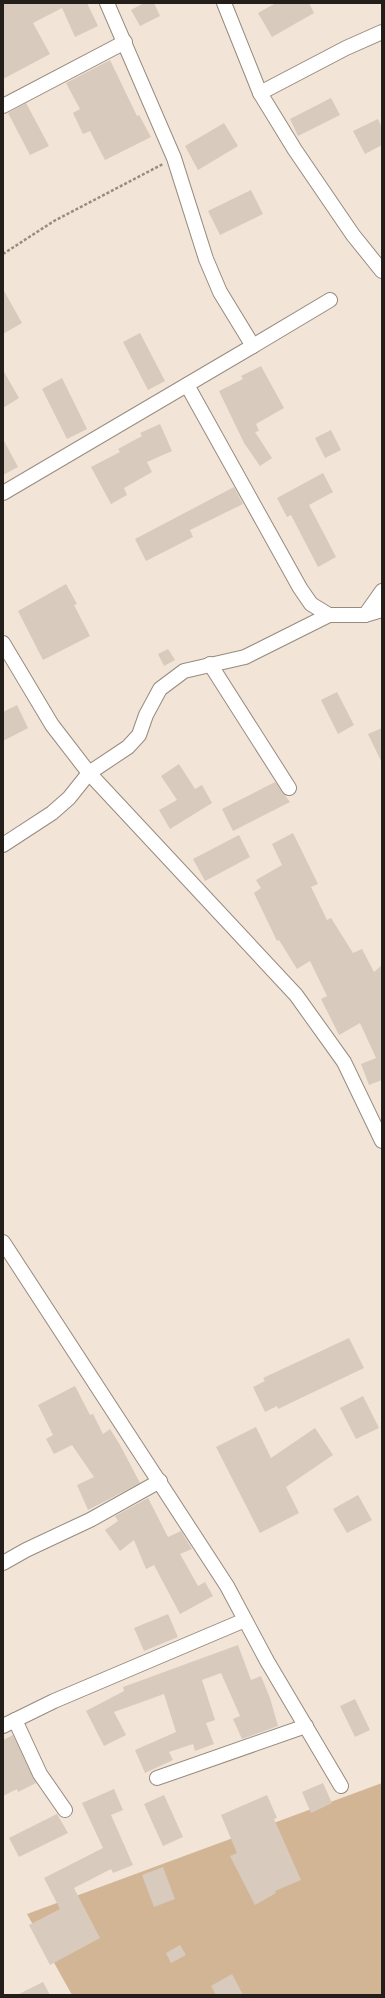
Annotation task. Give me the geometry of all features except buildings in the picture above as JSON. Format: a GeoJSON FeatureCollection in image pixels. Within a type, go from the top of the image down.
{"type":"FeatureCollection","features":[{"type":"Feature","properties":{"kind":"street"},"geometry":{"type":"LineString","coordinates":[[107,3],[174,158],[206,258],[220,292],[253,346]]}},
{"type":"Feature","properties":{"kind":"street"},"geometry":{"type":"LineString","coordinates":[[224,3],[260,93],[295,150],[349,229],[382,271]]}},
{"type":"Feature","properties":{"kind":"street"},"geometry":{"type":"LineString","coordinates":[[260,93],[346,48],[382,32]]}},
{"type":"Feature","properties":{"kind":"street"},"geometry":{"type":"LineString","coordinates":[[3,106],[125,42]]}},
{"type":"Feature","properties":{"kind":"street"},"geometry":{"type":"LineString","coordinates":[[3,493],[330,300]]}},
{"type":"Feature","properties":{"kind":"street"},"geometry":{"type":"LineString","coordinates":[[187,385],[300,588],[311,604],[330,615]]}},
{"type":"Feature","properties":{"kind":"street"},"geometry":{"type":"LineString","coordinates":[[365,615],[382,591]]}},
{"type":"Feature","properties":{"kind":"street"},"geometry":{"type":"LineString","coordinates":[[3,845],[52,813],[69,798],[88,773],[128,747],[139,735],[146,715],[160,689],[184,671],[245,657],[330,615],[365,615],[382,610]]}},
{"type":"Feature","properties":{"kind":"street"},"geometry":{"type":"LineString","coordinates":[[3,643],[52,725],[88,773],[296,995],[344,1062],[382,1141]]}},
{"type":"Feature","properties":{"kind":"street"},"geometry":{"type":"LineString","coordinates":[[210,664],[289,788]]}},
{"type":"Feature","properties":{"kind":"street"},"geometry":{"type":"LineString","coordinates":[[3,1242],[227,1586],[244,1620],[341,1786]]}},
{"type":"Feature","properties":{"kind":"street"},"geometry":{"type":"LineString","coordinates":[[3,1563],[26,1550],[90,1520],[160,1481]]}},
{"type":"Feature","properties":{"kind":"street"},"geometry":{"type":"LineString","coordinates":[[65,1810],[40,1774],[9,1723],[54,1701],[244,1620]]}},
{"type":"Feature","properties":{"kind":"street"},"geometry":{"type":"LineString","coordinates":[[157,1778],[306,1726]]}},
{"type":"Feature","properties":{"kind":"path"},"geometry":{"type":"LineString","coordinates":[[3,254],[54,222],[174,158]]}},
{"type":"Feature","properties":{"kind":"shaded area"},"geometry":{"type":"Polygon","coordinates":[[[382,1783],[382,1995],[72,1995],[27,1914],[382,1783]]]}}]}
